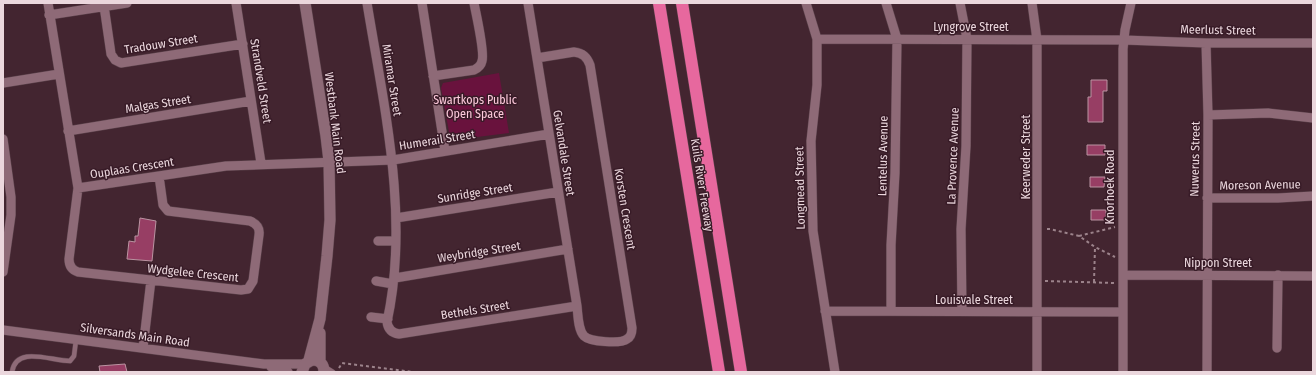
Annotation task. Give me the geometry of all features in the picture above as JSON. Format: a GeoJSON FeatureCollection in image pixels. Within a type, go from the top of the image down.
{"type":"FeatureCollection","features":[{"type":"Feature","properties":{"kind":"highway","name":"Kuils River Freeway"},"geometry":{"type":"LineString","coordinates":[[659,3],[719,372]]}},
{"type":"Feature","properties":{"kind":"highway","name":"Kuils River Freeway"},"geometry":{"type":"LineString","coordinates":[[682,3],[741,372]]}},
{"type":"Feature","properties":{"kind":"street","name":"Ouplaas Crescent"},"geometry":{"type":"LineString","coordinates":[[48,3],[78,188],[226,166],[261,163],[328,162]]}},
{"type":"Feature","properties":{"kind":"street"},"geometry":{"type":"LineString","coordinates":[[50,15],[127,3]]}},
{"type":"Feature","properties":{"kind":"street","name":"Strandveld Street"},"geometry":{"type":"LineString","coordinates":[[236,3],[261,163]]}},
{"type":"Feature","properties":{"kind":"street","name":"Westbank Main Road"},"geometry":{"type":"LineString","coordinates":[[305,3],[326,136],[330,220],[320,319],[317,367]]}},
{"type":"Feature","properties":{"kind":"street","name":"Miramar Street"},"geometry":{"type":"LineString","coordinates":[[367,3],[393,160]]}},
{"type":"Feature","properties":{"kind":"street"},"geometry":{"type":"LineString","coordinates":[[422,3],[445,151]]}},
{"type":"Feature","properties":{"kind":"street"},"geometry":{"type":"LineString","coordinates":[[434,76],[474,70],[482,64],[483,54],[474,3]]}},
{"type":"Feature","properties":{"kind":"street","name":"Gelvandale Street"},"geometry":{"type":"LineString","coordinates":[[528,3],[577,306]]}},
{"type":"Feature","properties":{"kind":"street","name":"Longmead Street"},"geometry":{"type":"LineString","coordinates":[[806,3],[818,38],[811,141],[813,230],[835,372]]}},
{"type":"Feature","properties":{"kind":"street","name":"Lentelus Avenue"},"geometry":{"type":"LineString","coordinates":[[886,3],[896,39],[895,173],[891,311]]}},
{"type":"Feature","properties":{"kind":"street","name":"La Provence Avenue"},"geometry":{"type":"LineString","coordinates":[[960,3],[967,39],[966,146],[961,230],[962,311]]}},
{"type":"Feature","properties":{"kind":"street","name":"Keerweder Street"},"geometry":{"type":"LineString","coordinates":[[1032,3],[1037,40],[1037,372]]}},
{"type":"Feature","properties":{"kind":"street","name":"Knorhoek Road"},"geometry":{"type":"LineString","coordinates":[[1123,372],[1122,49],[1131,3]]}},
{"type":"Feature","properties":{"kind":"street","name":"Tradouw Street"},"geometry":{"type":"LineString","coordinates":[[104,6],[111,54],[115,60],[121,63],[242,44]]}},
{"type":"Feature","properties":{"kind":"street","name":"Lyngrove Street"},"geometry":{"type":"LineString","coordinates":[[818,38],[1124,40]]}},
{"type":"Feature","properties":{"kind":"street","name":"Meerlust Street"},"geometry":{"type":"LineString","coordinates":[[1124,40],[1206,43],[1313,43]]}},
{"type":"Feature","properties":{"kind":"street","name":"Nuwerus Street"},"geometry":{"type":"LineString","coordinates":[[1206,43],[1208,115],[1207,372]]}},
{"type":"Feature","properties":{"kind":"street","name":"Korsten Crescent"},"geometry":{"type":"LineString","coordinates":[[537,58],[574,52],[582,55],[588,61],[631,321],[631,336],[620,342],[593,341],[587,339],[581,332],[577,306]]}},
{"type":"Feature","properties":{"kind":"street"},"geometry":{"type":"LineString","coordinates":[[3,83],[59,74]]}},
{"type":"Feature","properties":{"kind":"street","name":"Malgas Street"},"geometry":{"type":"LineString","coordinates":[[68,130],[252,101]]}},
{"type":"Feature","properties":{"kind":"street"},"geometry":{"type":"LineString","coordinates":[[1208,115],[1268,114],[1313,118]]}},
{"type":"Feature","properties":{"kind":"street","name":"Humerail Street"},"geometry":{"type":"LineString","coordinates":[[328,162],[393,160],[549,134]]}},
{"type":"Feature","properties":{"kind":"street"},"geometry":{"type":"LineString","coordinates":[[3,139],[7,196],[11,215],[3,272]]}},
{"type":"Feature","properties":{"kind":"street"},"geometry":{"type":"LineString","coordinates":[[371,316],[388,319],[394,281],[396,218],[393,160]]}},
{"type":"Feature","properties":{"kind":"street","name":"Wydgelee Crescent"},"geometry":{"type":"LineString","coordinates":[[78,188],[69,259],[72,269],[78,272],[241,290],[246,290],[250,287],[253,281],[259,235],[258,228],[254,222],[168,212],[163,205],[159,176]]}},
{"type":"Feature","properties":{"kind":"street","name":"Sunridge Street"},"geometry":{"type":"LineString","coordinates":[[396,218],[558,192]]}},
{"type":"Feature","properties":{"kind":"street","name":"Moreson Avenue"},"geometry":{"type":"LineString","coordinates":[[1207,198],[1278,198],[1313,196]]}},
{"type":"Feature","properties":{"kind":"street"},"geometry":{"type":"LineString","coordinates":[[378,241],[395,241]]}},
{"type":"Feature","properties":{"kind":"street","name":"Weybridge Street"},"geometry":{"type":"LineString","coordinates":[[394,281],[568,249]]}},
{"type":"Feature","properties":{"kind":"street","name":"Nippon Street"},"geometry":{"type":"LineString","coordinates":[[1123,279],[1207,276],[1313,276]]}},
{"type":"Feature","properties":{"kind":"street"},"geometry":{"type":"LineString","coordinates":[[1278,276],[1278,348]]}},
{"type":"Feature","properties":{"kind":"street"},"geometry":{"type":"LineString","coordinates":[[143,348],[151,280]]}},
{"type":"Feature","properties":{"kind":"street"},"geometry":{"type":"LineString","coordinates":[[376,281],[394,281]]}},
{"type":"Feature","properties":{"kind":"street","name":"Bethels Street"},"geometry":{"type":"LineString","coordinates":[[388,319],[387,322],[389,329],[399,334],[577,306]]}},
{"type":"Feature","properties":{"kind":"street","name":"Louisvale Street"},"geometry":{"type":"LineString","coordinates":[[825,310],[1123,312]]}},
{"type":"Feature","properties":{"kind":"street","name":"Silversands Main Road"},"geometry":{"type":"LineString","coordinates":[[3,330],[264,364],[317,367]]}},
{"type":"Feature","properties":{"kind":"street","name":"Silversands Main Road"},"geometry":{"type":"LineString","coordinates":[[264,364],[288,372]]}},
{"type":"Feature","properties":{"kind":"lane"},"geometry":{"type":"LineString","coordinates":[[12,372],[16,362],[24,356],[70,361],[74,356],[76,340]]}},
{"type":"Feature","properties":{"kind":"path"},"geometry":{"type":"LineString","coordinates":[[1079,236],[1122,226]]}},
{"type":"Feature","properties":{"kind":"path"},"geometry":{"type":"LineString","coordinates":[[1038,229],[1050,229],[1079,236],[1113,257],[1122,258]]}},
{"type":"Feature","properties":{"kind":"path"},"geometry":{"type":"LineString","coordinates":[[1094,282],[1095,247]]}},
{"type":"Feature","properties":{"kind":"path"},"geometry":{"type":"LineString","coordinates":[[1038,281],[1094,282],[1123,279]]}},
{"type":"Feature","properties":{"kind":"path"},"geometry":{"type":"LineString","coordinates":[[337,372],[342,363],[413,372]]}},
{"type":"Feature","properties":{"kind":"green space","name":"Swartkops Public Open Space"},"geometry":{"type":"Polygon","coordinates":[[[499,73],[509,133],[453,140],[450,137],[441,88],[443,83],[499,73]]]}},
{"type":"Feature","properties":{"kind":"building"},"geometry":{"type":"Polygon","coordinates":[[[1091,80],[1107,80],[1107,91],[1103,91],[1103,122],[1088,122],[1088,97],[1091,97],[1091,80]]]}},
{"type":"Feature","properties":{"kind":"building"},"geometry":{"type":"Polygon","coordinates":[[[1087,145],[1105,145],[1105,155],[1087,155],[1087,145]]]}},
{"type":"Feature","properties":{"kind":"building"},"geometry":{"type":"Polygon","coordinates":[[[1090,177],[1105,177],[1104,187],[1090,187],[1090,177]]]}},
{"type":"Feature","properties":{"kind":"building"},"geometry":{"type":"Polygon","coordinates":[[[1091,210],[1106,210],[1106,220],[1091,220],[1091,210]]]}},
{"type":"Feature","properties":{"kind":"building"},"geometry":{"type":"Polygon","coordinates":[[[140,218],[156,221],[152,261],[127,259],[129,241],[135,242],[135,236],[138,236],[140,218]]]}},
{"type":"Feature","properties":{"kind":"building"},"geometry":{"type":"Polygon","coordinates":[[[125,364],[127,372],[100,372],[99,366],[125,364]]]}}]}
